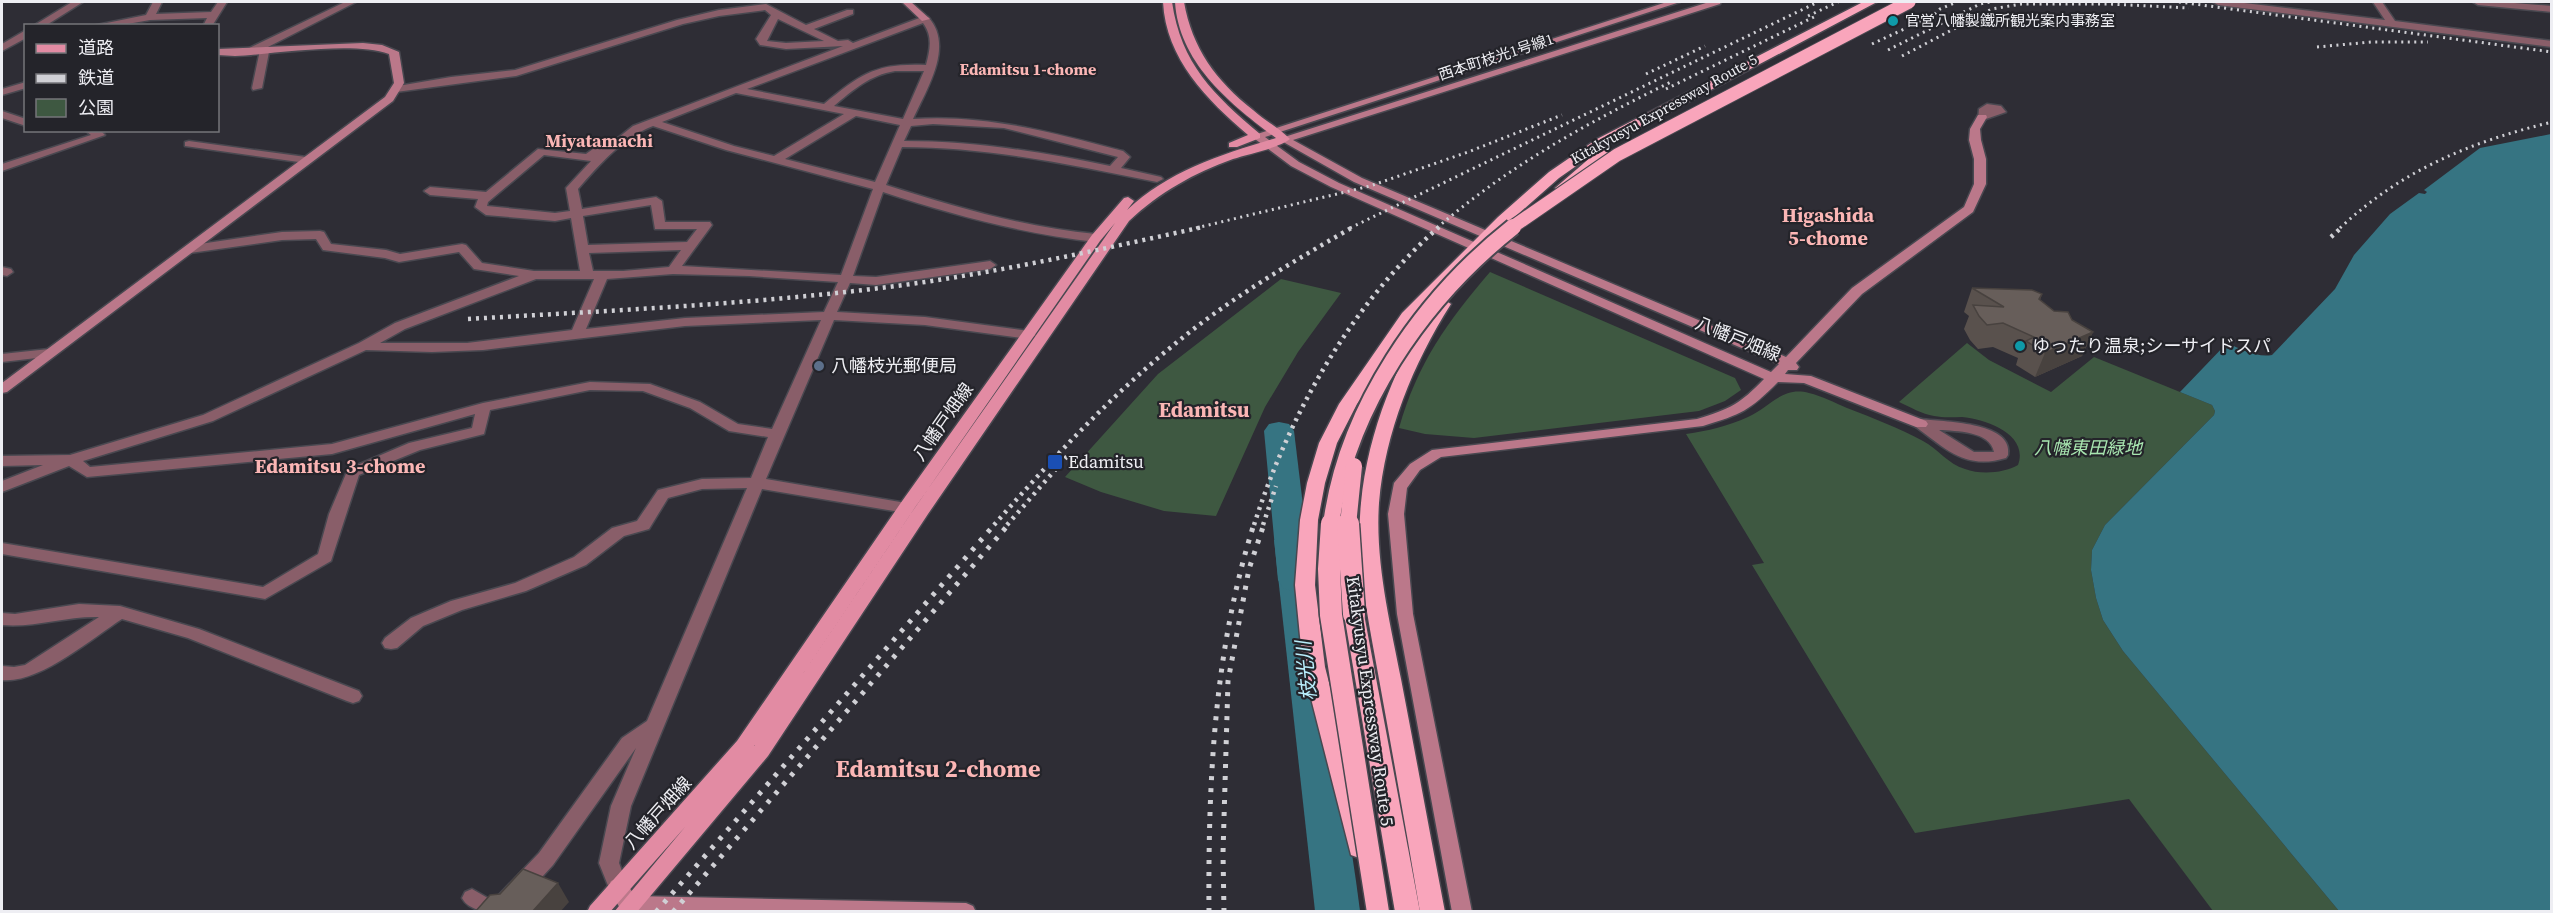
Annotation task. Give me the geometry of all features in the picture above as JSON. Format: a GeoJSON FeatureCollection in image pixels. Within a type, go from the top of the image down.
{"type":"FeatureCollection","features":[{"type":"Feature","properties":{"kind":"highway"},"geometry":{"type":"LineString","coordinates":[[1377,912],[1314,667],[1305,560],[1316,483],[1328,443],[1348,404],[1408,316],[1483,251],[1503,243],[1608,144],[1754,61],[1871,2]]}},
{"type":"Feature","properties":{"kind":"highway"},"geometry":{"type":"LineString","coordinates":[[1433,912],[1378,613],[1372,564],[1370,506],[1374,469],[1387,422],[1430,322],[1483,251],[1487,236],[1536,190],[1577,158],[1887,2]]}},
{"type":"Feature","properties":{"kind":"highway","name":"Kitakyusyu Expressway Route 5"},"geometry":{"type":"LineString","coordinates":[[1377,912],[1331,615],[1328,580],[1330,537],[1337,492],[1346,461],[1358,430],[1392,364],[1418,326],[1463,273],[1491,245],[1566,188],[1617,155],[1909,2]]}},
{"type":"Feature","properties":{"kind":"highway","name":"Kitakyusyu Expressway Route 5"},"geometry":{"type":"LineString","coordinates":[[1392,364],[1375,402],[1353,471],[1348,509],[1348,552],[1354,614],[1408,912]]}},
{"type":"Feature","properties":{"kind":"main road","name":"八幡戸畑線"},"geometry":{"type":"LineString","coordinates":[[1167,2],[1173,35],[1190,72],[1220,106],[1270,138]]}},
{"type":"Feature","properties":{"kind":"main road","name":"八幡戸畑線"},"geometry":{"type":"LineString","coordinates":[[1179,2],[1184,32],[1199,60],[1270,138]]}},
{"type":"Feature","properties":{"kind":"main road","name":"八幡戸畑線"},"geometry":{"type":"LineString","coordinates":[[597,912],[744,746],[906,508],[1096,238],[1121,207],[1157,179],[1190,162],[1270,138]]}},
{"type":"Feature","properties":{"kind":"main road","name":"八幡戸畑線"},"geometry":{"type":"LineString","coordinates":[[627,908],[761,751],[922,510],[1125,218],[1141,202],[1171,182],[1270,138]]}},
{"type":"Feature","properties":{"kind":"street"},"geometry":{"type":"LineString","coordinates":[[40,24],[78,2]]}},
{"type":"Feature","properties":{"kind":"street"},"geometry":{"type":"LineString","coordinates":[[150,17],[157,2]]}},
{"type":"Feature","properties":{"kind":"street"},"geometry":{"type":"LineString","coordinates":[[208,24],[222,2]]}},
{"type":"Feature","properties":{"kind":"street"},"geometry":{"type":"LineString","coordinates":[[247,52],[351,2]]}},
{"type":"Feature","properties":{"kind":"street"},"geometry":{"type":"LineString","coordinates":[[906,2],[932,25],[935,55],[879,187],[845,280],[827,316],[621,806],[609,863],[627,908],[966,912]]}},
{"type":"Feature","properties":{"kind":"street","name":"西本町枝光1号線1"},"geometry":{"type":"LineString","coordinates":[[1270,138],[1675,2]]}},
{"type":"Feature","properties":{"kind":"street","name":"西本町枝光1号線1"},"geometry":{"type":"LineString","coordinates":[[1270,138],[1717,2]]}},
{"type":"Feature","properties":{"kind":"street"},"geometry":{"type":"LineString","coordinates":[[2218,2],[2552,44]]}},
{"type":"Feature","properties":{"kind":"street"},"geometry":{"type":"LineString","coordinates":[[2378,2],[2391,22]]}},
{"type":"Feature","properties":{"kind":"street"},"geometry":{"type":"LineString","coordinates":[[2478,2],[2552,9]]}},
{"type":"Feature","properties":{"kind":"street"},"geometry":{"type":"LineString","coordinates":[[396,89],[516,73],[680,22],[719,13],[766,7],[773,10],[776,15],[837,44]]}},
{"type":"Feature","properties":{"kind":"street"},"geometry":{"type":"LineString","coordinates":[[805,28],[850,12]]}},
{"type":"Feature","properties":{"kind":"street"},"geometry":{"type":"LineString","coordinates":[[108,24],[150,17],[214,15]]}},
{"type":"Feature","properties":{"kind":"street"},"geometry":{"type":"LineString","coordinates":[[776,15],[760,39],[763,43],[786,46],[864,42]]}},
{"type":"Feature","properties":{"kind":"street"},"geometry":{"type":"LineString","coordinates":[[673,270],[706,225],[659,226],[656,201],[575,212],[555,217],[486,211],[481,207],[483,200],[542,152],[589,158],[603,145],[627,136],[653,122],[925,19]]}},
{"type":"Feature","properties":{"kind":"street"},"geometry":{"type":"LineString","coordinates":[[4,45],[24,34]]}},
{"type":"Feature","properties":{"kind":"street"},"geometry":{"type":"LineString","coordinates":[[4,45],[24,40]]}},
{"type":"Feature","properties":{"kind":"street"},"geometry":{"type":"LineString","coordinates":[[2,389],[389,99],[399,83],[394,52],[388,48],[359,46],[264,52],[219,52]]}},
{"type":"Feature","properties":{"kind":"street"},"geometry":{"type":"LineString","coordinates":[[256,88],[264,52]]}},
{"type":"Feature","properties":{"kind":"street"},"geometry":{"type":"LineString","coordinates":[[825,108],[865,76],[883,68],[930,68]]}},
{"type":"Feature","properties":{"kind":"street"},"geometry":{"type":"LineString","coordinates":[[2,92],[24,85]]}},
{"type":"Feature","properties":{"kind":"street"},"geometry":{"type":"LineString","coordinates":[[736,90],[908,123],[933,121],[1004,125],[1119,153],[1124,157],[1113,170]]}},
{"type":"Feature","properties":{"kind":"street"},"geometry":{"type":"LineString","coordinates":[[2,114],[24,122]]}},
{"type":"Feature","properties":{"kind":"street"},"geometry":{"type":"LineString","coordinates":[[776,160],[852,114]]}},
{"type":"Feature","properties":{"kind":"street"},"geometry":{"type":"LineString","coordinates":[[1462,912],[1405,614],[1396,514],[1399,487],[1415,467],[1437,453],[1698,423],[1731,413],[1749,402],[1857,291],[1969,209],[1980,184],[1980,159],[1975,140],[1975,129],[1982,117]]}},
{"type":"Feature","properties":{"kind":"street"},"geometry":{"type":"LineString","coordinates":[[653,122],[686,131],[730,148],[879,187],[954,211],[1047,233],[1096,238]]}},
{"type":"Feature","properties":{"kind":"street"},"geometry":{"type":"LineString","coordinates":[[2,168],[100,135],[94,132]]}},
{"type":"Feature","properties":{"kind":"street"},"geometry":{"type":"LineString","coordinates":[[587,275],[572,188],[599,159],[627,136]]}},
{"type":"Feature","properties":{"kind":"street","name":"八幡戸畑線"},"geometry":{"type":"LineString","coordinates":[[1270,138],[1503,243],[1787,362],[1806,379]]}},
{"type":"Feature","properties":{"kind":"street","name":"八幡戸畑線"},"geometry":{"type":"LineString","coordinates":[[1270,138],[1335,185],[1772,377],[1806,379]]}},
{"type":"Feature","properties":{"kind":"street"},"geometry":{"type":"LineString","coordinates":[[189,144],[306,160]]}},
{"type":"Feature","properties":{"kind":"street"},"geometry":{"type":"LineString","coordinates":[[899,144],[946,144],[1047,156],[1157,179]]}},
{"type":"Feature","properties":{"kind":"street"},"geometry":{"type":"LineString","coordinates":[[430,191],[489,196]]}},
{"type":"Feature","properties":{"kind":"street"},"geometry":{"type":"LineString","coordinates":[[190,249],[282,236],[320,235],[327,247],[386,254],[399,258],[462,248],[478,266],[534,275],[602,275],[673,270],[749,272],[876,281],[990,265]]}},
{"type":"Feature","properties":{"kind":"street"},"geometry":{"type":"LineString","coordinates":[[584,249],[690,246]]}},
{"type":"Feature","properties":{"kind":"street"},"geometry":{"type":"LineString","coordinates":[[2,487],[71,460],[208,418],[364,346],[400,326],[534,275]]}},
{"type":"Feature","properties":{"kind":"street"},"geometry":{"type":"LineString","coordinates":[[578,332],[602,275]]}},
{"type":"Feature","properties":{"kind":"street"},"geometry":{"type":"LineString","coordinates":[[364,346],[400,348],[498,344],[578,332],[711,320],[827,316],[864,316],[1029,335]]}},
{"type":"Feature","properties":{"kind":"street"},"geometry":{"type":"LineString","coordinates":[[2,358],[49,354]]}},
{"type":"Feature","properties":{"kind":"street"},"geometry":{"type":"LineString","coordinates":[[1806,379],[1921,424],[1969,457],[1992,459],[2001,455],[2002,449],[1998,441],[1980,430],[1921,424]]}},
{"type":"Feature","properties":{"kind":"street"},"geometry":{"type":"LineString","coordinates":[[2,461],[71,460],[87,472],[283,456],[332,449],[483,407],[590,386],[645,387],[695,405],[734,428],[777,434]]}},
{"type":"Feature","properties":{"kind":"street"},"geometry":{"type":"LineString","coordinates":[[2,548],[265,593],[325,557],[337,513],[353,472],[381,458],[444,436],[479,431],[483,407]]}},
{"type":"Feature","properties":{"kind":"street"},"geometry":{"type":"LineString","coordinates":[[392,643],[417,622],[457,605],[520,587],[580,561],[618,532],[644,525],[663,494],[702,484],[757,483],[906,508]]}},
{"type":"Feature","properties":{"kind":"street"},"geometry":{"type":"LineString","coordinates":[[2,619],[15,620],[79,610],[120,612],[193,633],[353,696]]}},
{"type":"Feature","properties":{"kind":"street"},"geometry":{"type":"LineString","coordinates":[[2,673],[14,674],[30,670],[120,612]]}},
{"type":"Feature","properties":{"kind":"street"},"geometry":{"type":"LineString","coordinates":[[472,898],[495,912],[546,859],[630,743],[656,725]]}},
{"type":"Feature","properties":{"kind":"green space"},"geometry":{"type":"Polygon","coordinates":[[[1490,272],[1735,378],[1741,390],[1725,401],[1699,411],[1474,438],[1425,434],[1399,428],[1415,384],[1435,345],[1460,308],[1490,272]]]}},
{"type":"Feature","properties":{"kind":"green space"},"geometry":{"type":"Polygon","coordinates":[[[1281,279],[1341,293],[1298,352],[1265,407],[1216,516],[1164,511],[1101,492],[1065,477],[1158,374],[1281,279]]]}},
{"type":"Feature","properties":{"kind":"green space","name":"八幡東田緑地"},"geometry":{"type":"Polygon","coordinates":[[[1967,343],[1989,360],[2051,392],[2094,357],[2212,405],[2214,415],[2105,525],[2092,550],[2091,570],[2096,598],[2103,620],[2123,651],[2339,911],[2213,911],[2129,799],[1915,833],[1752,565],[1764,563],[1686,434],[1710,430],[1748,417],[1791,392],[1809,393],[1905,432],[1928,444],[1953,464],[1965,469],[1985,472],[2006,470],[2018,465],[2020,454],[2012,437],[2003,430],[1972,418],[1930,415],[1899,402],[1967,343]]]}},
{"type":"Feature","properties":{"kind":"water"},"geometry":{"type":"Polygon","coordinates":[[[2551,134],[2551,911],[2339,911],[2123,651],[2103,620],[2096,598],[2091,570],[2092,550],[2105,525],[2214,415],[2212,405],[2180,392],[2227,343],[2255,354],[2272,355],[2335,289],[2354,255],[2390,214],[2419,193],[2425,194],[2427,192],[2424,190],[2480,148],[2551,134]]]}},
{"type":"Feature","properties":{"kind":"water"},"geometry":{"type":"Polygon","coordinates":[[[1305,538],[1360,911],[1315,911],[1274,540],[1305,538]]]}},
{"type":"Feature","properties":{"kind":"building"},"geometry":{"type":"Polygon","coordinates":[[[1972,288],[2032,290],[2042,294],[2039,299],[2054,311],[2068,312],[2072,320],[2093,332],[2045,353],[2026,341],[2034,337],[2003,323],[1987,325],[1973,305],[2004,307],[1972,288]]]}},
{"type":"Feature","properties":{"kind":"building"},"geometry":{"type":"Polygon","coordinates":[[[523,869],[558,883],[532,912],[475,912],[490,895],[500,894],[523,869]]]}},
{"type":"Feature","properties":{"kind":"waterway","name":"枝光川"},"geometry":{"type":"LineString","coordinates":[[1279,431],[1295,580]]}},
{"type":"Feature","properties":{"kind":"railway"},"geometry":{"type":"LineString","coordinates":[[1350,228],[1818,2]]}},
{"type":"Feature","properties":{"kind":"railway"},"geometry":{"type":"LineString","coordinates":[[1808,16],[1838,2]]}},
{"type":"Feature","properties":{"kind":"railway"},"geometry":{"type":"LineString","coordinates":[[1925,23],[1940,9],[1957,2]]}},
{"type":"Feature","properties":{"kind":"railway"},"geometry":{"type":"LineString","coordinates":[[1888,50],[1980,4],[1990,2]]}},
{"type":"Feature","properties":{"kind":"railway"},"geometry":{"type":"LineString","coordinates":[[2179,2],[2552,52]]}},
{"type":"Feature","properties":{"kind":"railway"},"geometry":{"type":"LineString","coordinates":[[1902,56],[1992,9],[2021,4],[2110,4],[2189,8]]}},
{"type":"Feature","properties":{"kind":"railway"},"geometry":{"type":"LineString","coordinates":[[1666,89],[1818,15]]}},
{"type":"Feature","properties":{"kind":"railway"},"geometry":{"type":"LineString","coordinates":[[1872,44],[1930,17]]}},
{"type":"Feature","properties":{"kind":"railway"},"geometry":{"type":"LineString","coordinates":[[2317,47],[2371,42],[2428,42]]}},
{"type":"Feature","properties":{"kind":"railway"},"geometry":{"type":"LineString","coordinates":[[1646,74],[1705,46]]}},
{"type":"Feature","properties":{"kind":"railway"},"geometry":{"type":"LineString","coordinates":[[1437,228],[1521,165],[1580,129],[1673,81]]}},
{"type":"Feature","properties":{"kind":"railway"},"geometry":{"type":"LineString","coordinates":[[1196,228],[1370,186],[1468,152],[1562,115]]}},
{"type":"Feature","properties":{"kind":"railway"},"geometry":{"type":"LineString","coordinates":[[2340,228],[2388,190],[2438,161],[2493,139],[2552,122]]}},
{"type":"Feature","properties":{"kind":"railway"},"geometry":{"type":"LineString","coordinates":[[468,319],[721,303],[822,295],[914,284],[1079,254],[1203,227]]}},
{"type":"Feature","properties":{"kind":"railway"},"geometry":{"type":"LineString","coordinates":[[994,525],[1083,428],[1156,360],[1201,323],[1243,294],[1353,227]]}},
{"type":"Feature","properties":{"kind":"railway"},"geometry":{"type":"LineString","coordinates":[[1254,525],[1285,443],[1327,364],[1351,326],[1378,291],[1407,257],[1439,227]]}},
{"type":"Feature","properties":{"kind":"railway"},"geometry":{"type":"LineString","coordinates":[[2331,237],[2342,227]]}},
{"type":"Feature","properties":{"kind":"railway"},"geometry":{"type":"LineString","coordinates":[[1007,525],[1069,454]]}},
{"type":"Feature","properties":{"kind":"railway"},"geometry":{"type":"LineString","coordinates":[[1263,525],[1276,486]]}},
{"type":"Feature","properties":{"kind":"railway"},"geometry":{"type":"LineString","coordinates":[[656,912],[995,524]]}},
{"type":"Feature","properties":{"kind":"railway"},"geometry":{"type":"LineString","coordinates":[[673,912],[1009,524]]}},
{"type":"Feature","properties":{"kind":"railway"},"geometry":{"type":"LineString","coordinates":[[1209,912],[1210,814],[1216,716],[1230,619],[1254,524]]}},
{"type":"Feature","properties":{"kind":"railway"},"geometry":{"type":"LineString","coordinates":[[1224,912],[1223,853],[1228,681],[1249,569],[1264,524]]}},
{"type":"Feature","properties":{"kind":"place","name":"官営八幡製鐵所観光案内事務室"},"geometry":{"type":"Point","coordinates":[1893,21]}},
{"type":"Feature","properties":{"kind":"place","name":"ゆったり温泉;シーサイドスパ"},"geometry":{"type":"Point","coordinates":[2020,346]}},
{"type":"Feature","properties":{"kind":"place","name":"八幡枝光郵便局"},"geometry":{"type":"Point","coordinates":[819,366]}},
{"type":"Feature","properties":{"kind":"place","name":"Edamitsu"},"geometry":{"type":"Point","coordinates":[1055,462]}},
{"type":"Feature","properties":{"kind":"district","name":"Edamitsu 1-chome"},"geometry":{"type":"Point","coordinates":[1028,69]}},
{"type":"Feature","properties":{"kind":"district","name":"Miyatamachi"},"geometry":{"type":"Point","coordinates":[599,141]}},
{"type":"Feature","properties":{"kind":"district","name":"Higashida 5-chome"},"geometry":{"type":"Point","coordinates":[1828,226]}},
{"type":"Feature","properties":{"kind":"district","name":"Edamitsu"},"geometry":{"type":"Point","coordinates":[1204,410]}},
{"type":"Feature","properties":{"kind":"district","name":"Edamitsu 3-chome"},"geometry":{"type":"Point","coordinates":[340,466]}},
{"type":"Feature","properties":{"kind":"district","name":"Edamitsu 2-chome"},"geometry":{"type":"Point","coordinates":[938,769]}}]}
